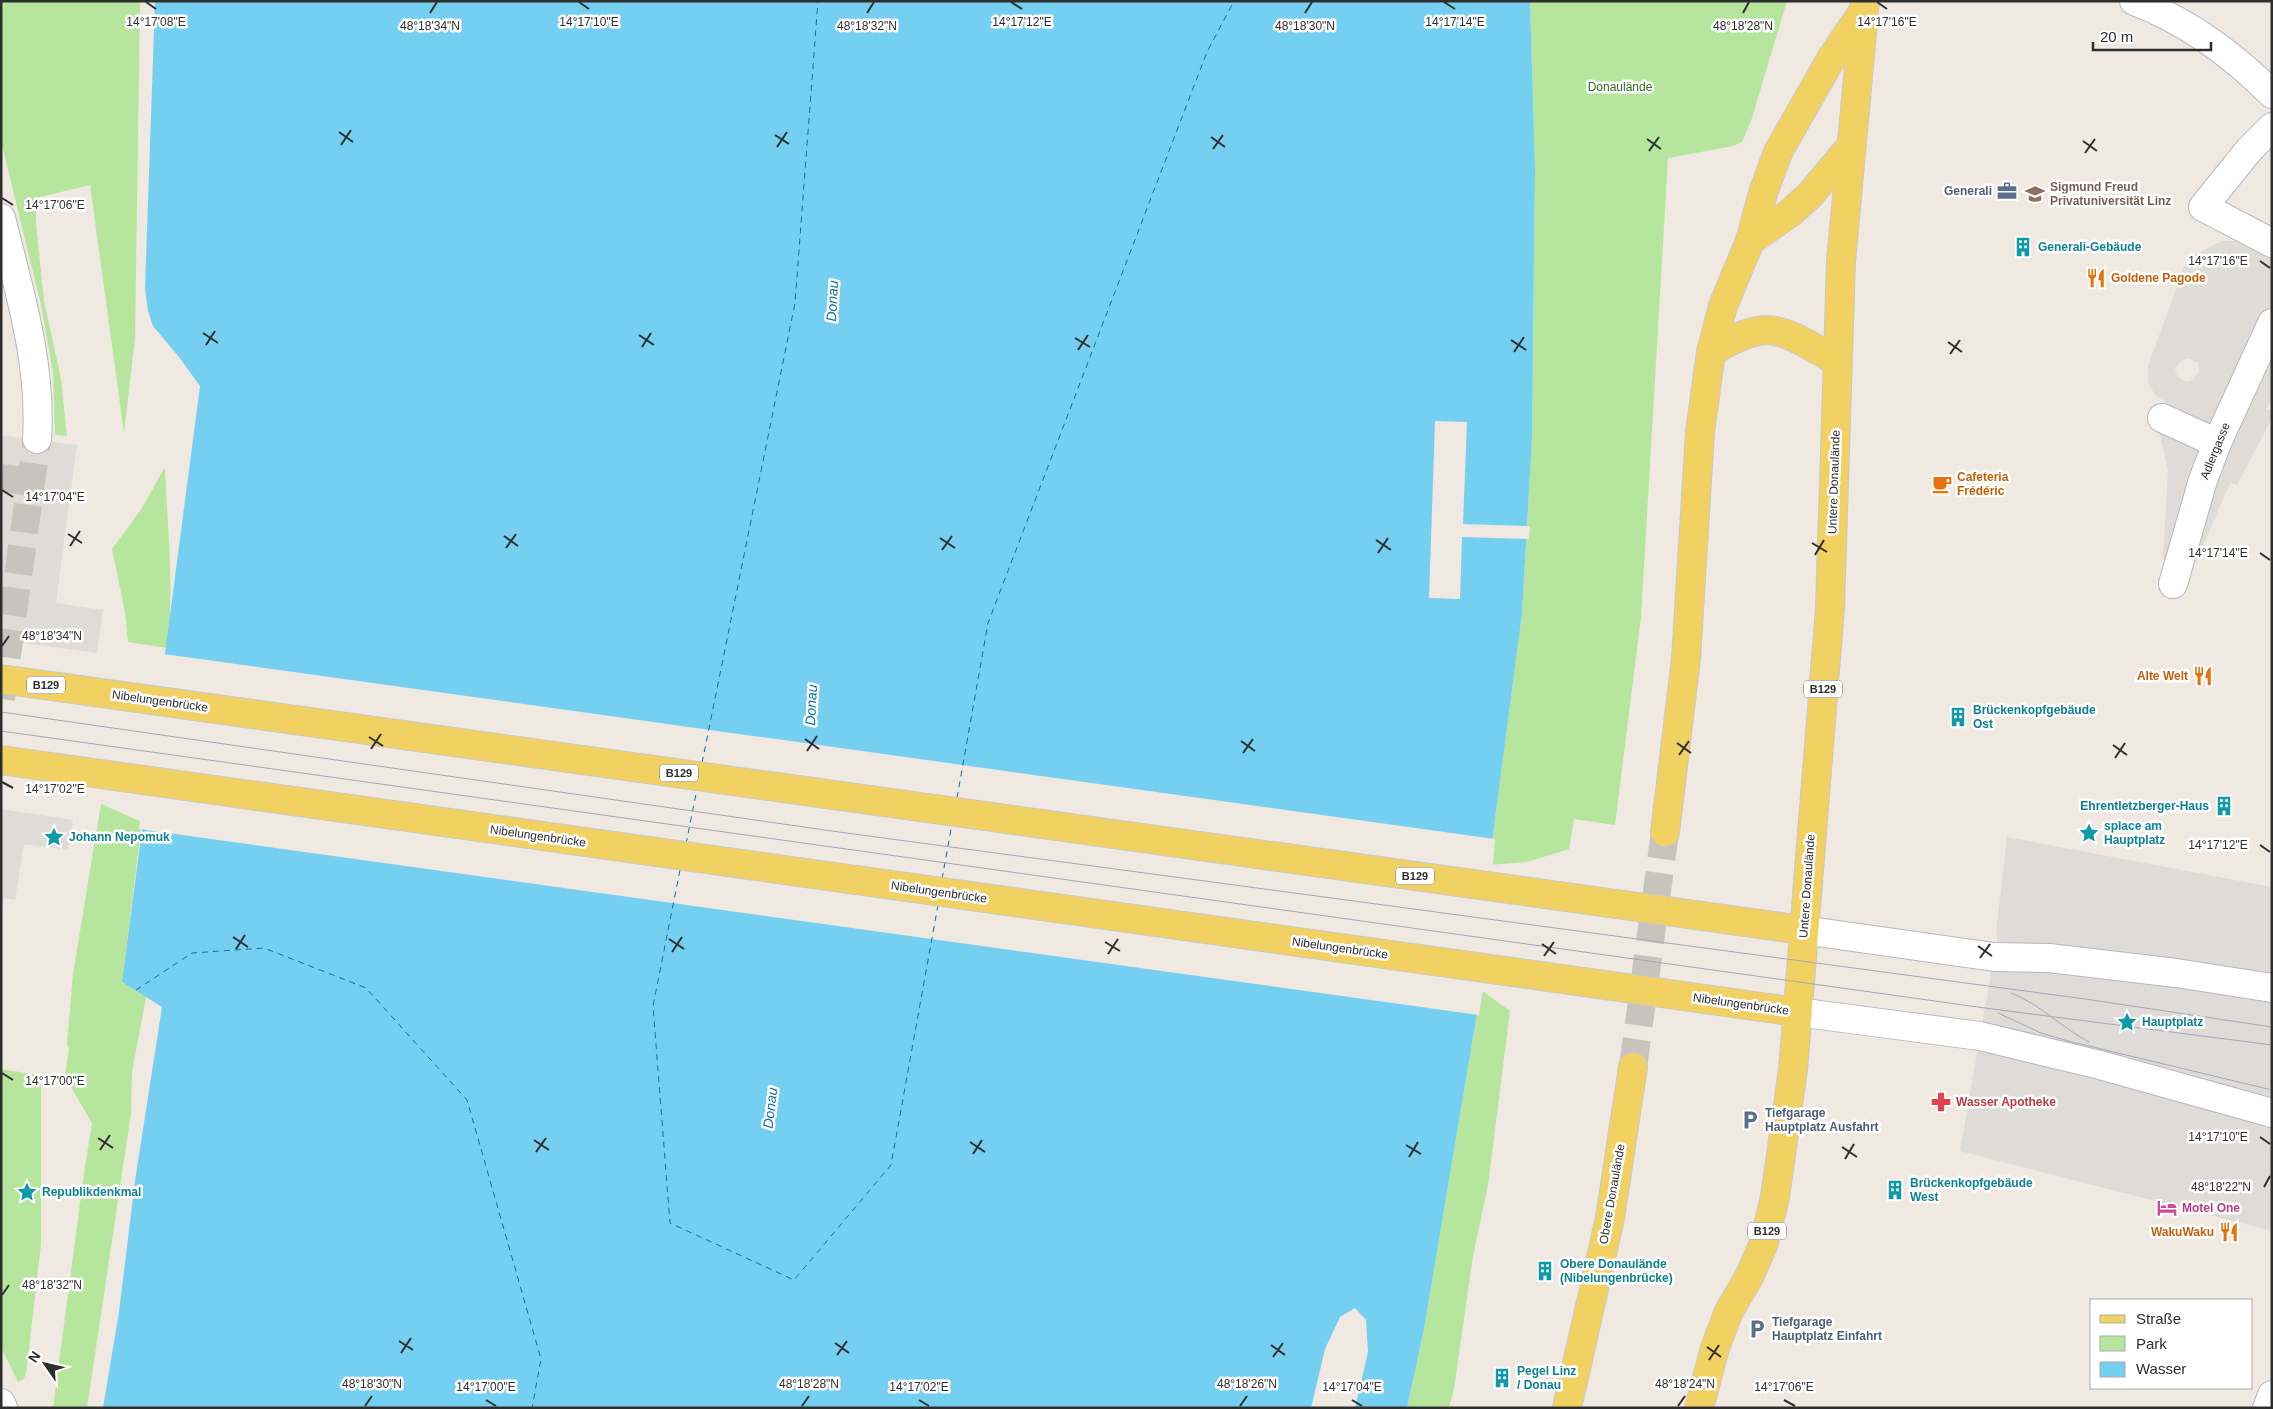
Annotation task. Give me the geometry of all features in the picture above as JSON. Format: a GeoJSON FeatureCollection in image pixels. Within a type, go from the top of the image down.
{"type":"FeatureCollection","features":[{"type":"Feature","properties":{"kind":"main road","name":"Untere Donaulände"},"geometry":{"type":"LineString","coordinates":[[1797,1012],[1830,608],[1841,262],[1864,6]]}},
{"type":"Feature","properties":{"kind":"main road","name":"Untere Donaulände"},"geometry":{"type":"LineString","coordinates":[[1665,832],[1686,659],[1700,432],[1711,352],[1723,306],[1750,241],[1762,193],[1778,152],[1831,59],[1864,6]]}},
{"type":"Feature","properties":{"kind":"main road"},"geometry":{"type":"LineString","coordinates":[[1750,241],[1790,213],[1810,195],[1851,146]]}},
{"type":"Feature","properties":{"kind":"main road"},"geometry":{"type":"LineString","coordinates":[[1711,352],[1737,336],[1762,329],[1788,334],[1837,361]]}},
{"type":"Feature","properties":{"kind":"main road","name":"Nibelungenbrücke"},"geometry":{"type":"LineString","coordinates":[[1,679],[1803,930]]}},
{"type":"Feature","properties":{"kind":"main road","name":"Nibelungenbrücke"},"geometry":{"type":"LineString","coordinates":[[1,760],[1797,1012]]}},
{"type":"Feature","properties":{"kind":"main road","name":"B129"},"geometry":{"type":"LineString","coordinates":[[1699,1408],[1722,1329],[1764,1243],[1775,1197],[1792,1080],[1797,1012]]}},
{"type":"Feature","properties":{"kind":"main road","name":"Obere Donaulände"},"geometry":{"type":"LineString","coordinates":[[1568,1408],[1610,1218],[1633,1067]]}},
{"type":"Feature","properties":{"kind":"street"},"geometry":{"type":"LineString","coordinates":[[2134,1],[2174,20],[2214,43],[2242,64],[2272,94]]}},
{"type":"Feature","properties":{"kind":"street"},"geometry":{"type":"LineString","coordinates":[[2272,127],[2249,150],[2204,207],[2272,243]]}},
{"type":"Feature","properties":{"kind":"street"},"geometry":{"type":"LineString","coordinates":[[1,218],[24,310],[35,366],[37,439]]}},
{"type":"Feature","properties":{"kind":"street","name":"Adlergasse"},"geometry":{"type":"LineString","coordinates":[[2173,584],[2203,480],[2217,443],[2272,323]]}},
{"type":"Feature","properties":{"kind":"street"},"geometry":{"type":"LineString","coordinates":[[2162,418],[2217,443]]}},
{"type":"Feature","properties":{"kind":"street"},"geometry":{"type":"LineString","coordinates":[[1803,930],[1994,958],[2049,958],[2176,972],[2272,988]]}},
{"type":"Feature","properties":{"kind":"street"},"geometry":{"type":"LineString","coordinates":[[1797,1012],[1980,1036],[2100,1065],[2272,1113]]}},
{"type":"Feature","properties":{"kind":"street"},"geometry":{"type":"LineString","coordinates":[[2267,1408],[2272,1395]]}},
{"type":"Feature","properties":{"kind":"street"},"geometry":{"type":"LineString","coordinates":[[1,1403],[4,1408]]}},
{"type":"Feature","properties":{"kind":"green space"},"geometry":{"type":"Polygon","coordinates":[[[1,1],[140,1],[135,338],[124,433],[90,185],[36,198],[36,223],[44,301],[61,379],[67,436],[55,435],[53,372],[41,305],[1,141],[1,1]]]}},
{"type":"Feature","properties":{"kind":"green space","name":"Donaulände"},"geometry":{"type":"Polygon","coordinates":[[[1530,1],[1787,1],[1751,121],[1742,142],[1733,146],[1668,158],[1641,617],[1615,825],[1574,819],[1569,849],[1527,862],[1489,865],[1522,614],[1532,438],[1535,167],[1530,1]]]}},
{"type":"Feature","properties":{"kind":"green space"},"geometry":{"type":"Polygon","coordinates":[[[165,467],[170,558],[167,648],[128,642],[125,612],[112,549],[142,508],[165,467]]]}},
{"type":"Feature","properties":{"kind":"green space"},"geometry":{"type":"Polygon","coordinates":[[[101,804],[142,822],[122,982],[146,997],[132,1072],[131,1113],[87,1408],[53,1408],[92,1123],[65,1077],[69,1049],[67,1044],[73,974],[101,804]]]}},
{"type":"Feature","properties":{"kind":"green space"},"geometry":{"type":"Polygon","coordinates":[[[1481,990],[1510,1011],[1488,1185],[1473,1256],[1454,1389],[1449,1408],[1407,1408],[1424,1329],[1481,990]]]}},
{"type":"Feature","properties":{"kind":"green space"},"geometry":{"type":"Polygon","coordinates":[[[1,1069],[38,1075],[41,1084],[41,1244],[26,1374],[23,1380],[18,1382],[1,1347],[1,1069]]]}},
{"type":"Feature","properties":{"kind":"shaded area"},"geometry":{"type":"Polygon","coordinates":[[[2222,241],[2241,241],[2272,254],[2272,399],[2266,409],[2272,411],[2272,418],[2237,485],[2230,483],[2184,590],[2173,584],[2163,558],[2168,471],[2159,430],[2167,403],[2155,395],[2148,382],[2148,366],[2183,270],[2190,257],[2222,241]],[[2188,358],[2182,360],[2175,369],[2177,376],[2186,382],[2193,380],[2199,371],[2198,363],[2188,358]]]}},
{"type":"Feature","properties":{"kind":"shaded area"},"geometry":{"type":"Polygon","coordinates":[[[1,435],[77,445],[56,603],[103,610],[97,653],[1,640],[1,435]]]}},
{"type":"Feature","properties":{"kind":"shaded area"},"geometry":{"type":"Polygon","coordinates":[[[1,809],[73,820],[68,850],[24,844],[15,900],[4,898],[1,920],[1,809]]]}},
{"type":"Feature","properties":{"kind":"shaded area","name":"Hauptplatz"},"geometry":{"type":"Polygon","coordinates":[[[2007,837],[2272,887],[2272,1231],[1960,1151],[1997,939],[1996,932],[2007,837]]]}},
{"type":"Feature","properties":{"kind":"water","name":"Donau"},"geometry":{"type":"Polygon","coordinates":[[[155,1],[1530,1],[1535,167],[1532,438],[1522,614],[1489,865],[1481,990],[1424,1329],[1407,1408],[103,1408],[119,1312],[135,1181],[162,1007],[122,982],[200,386],[153,326],[148,311],[145,288],[155,1]]]}},
{"type":"Feature","properties":{"kind":"pier"},"geometry":{"type":"Polygon","coordinates":[[[1435,421],[1467,422],[1463,524],[1530,526],[1529,539],[1462,537],[1460,599],[1429,598],[1435,421]]]}},
{"type":"Feature","properties":{"kind":"pier"},"geometry":{"type":"Polygon","coordinates":[[[164,654],[1495,839],[1483,990],[1479,1015],[139,829],[164,654]]]}},
{"type":"Feature","properties":{"kind":"pier"},"geometry":{"type":"Polygon","coordinates":[[[1355,1308],[1366,1320],[1368,1352],[1355,1408],[1311,1408],[1325,1349],[1340,1317],[1355,1308]]]}},
{"type":"Feature","properties":{"kind":"ferry route"},"geometry":{"type":"LineString","coordinates":[[702,763],[795,303],[818,1]]}},
{"type":"Feature","properties":{"kind":"ferry route"},"geometry":{"type":"LineString","coordinates":[[957,798],[988,623],[1207,52],[1234,1]]}},
{"type":"Feature","properties":{"kind":"ferry route"},"geometry":{"type":"LineString","coordinates":[[686,844],[697,789]]}},
{"type":"Feature","properties":{"kind":"ferry route"},"geometry":{"type":"LineString","coordinates":[[942,879],[952,824]]}},
{"type":"Feature","properties":{"kind":"ferry route"},"geometry":{"type":"LineString","coordinates":[[680,870],[653,1006],[670,1223],[794,1280],[891,1165],[938,905]]}},
{"type":"Feature","properties":{"kind":"ferry route"},"geometry":{"type":"LineString","coordinates":[[136,990],[192,953],[264,948],[366,988],[467,1100],[541,1359],[532,1408]]}},
{"type":"Feature","properties":{"kind":"tunnel"},"geometry":{"type":"LineString","coordinates":[[1,699],[37,439]]}},
{"type":"Feature","properties":{"kind":"tunnel"},"geometry":{"type":"LineString","coordinates":[[1,478],[32,482]]}},
{"type":"Feature","properties":{"kind":"tunnel"},"geometry":{"type":"LineString","coordinates":[[1633,1067],[1665,832]]}},
{"type":"Feature","properties":{"kind":"tram line"},"geometry":{"type":"LineString","coordinates":[[1,712],[839,832],[2085,999],[2272,1027]]}},
{"type":"Feature","properties":{"kind":"tram line"},"geometry":{"type":"LineString","coordinates":[[1,731],[1985,1008],[2272,1045]]}},
{"type":"Feature","properties":{"kind":"tram line"},"geometry":{"type":"LineString","coordinates":[[2011,993],[2032,1003],[2089,1042]]}},
{"type":"Feature","properties":{"kind":"tram line"},"geometry":{"type":"LineString","coordinates":[[1998,1013],[2041,1033],[2068,1041],[2272,1090]]}},
{"type":"Feature","properties":{"kind":"place","name":"Generali"},"geometry":{"type":"Point","coordinates":[2007,191]}},
{"type":"Feature","properties":{"kind":"place","name":"Sigmund Freud Privatuniversität Linz"},"geometry":{"type":"Point","coordinates":[2035,194]}},
{"type":"Feature","properties":{"kind":"place","name":"Generali-Gebäude"},"geometry":{"type":"Point","coordinates":[2023,247]}},
{"type":"Feature","properties":{"kind":"place","name":"Goldene Pagode"},"geometry":{"type":"Point","coordinates":[2096,278]}},
{"type":"Feature","properties":{"kind":"place","name":"Cafeteria Frédéric"},"geometry":{"type":"Point","coordinates":[1942,484]}},
{"type":"Feature","properties":{"kind":"place","name":"Alte Welt"},"geometry":{"type":"Point","coordinates":[2203,676]}},
{"type":"Feature","properties":{"kind":"place","name":"Brückenkopfgebäude Ost"},"geometry":{"type":"Point","coordinates":[1958,717]}},
{"type":"Feature","properties":{"kind":"place","name":"Ehrentletzberger-Haus"},"geometry":{"type":"Point","coordinates":[2224,806]}},
{"type":"Feature","properties":{"kind":"place","name":"splace am Hauptplatz"},"geometry":{"type":"Point","coordinates":[2089,833]}},
{"type":"Feature","properties":{"kind":"place","name":"Johann Nepomuk"},"geometry":{"type":"Point","coordinates":[54,837]}},
{"type":"Feature","properties":{"kind":"place","name":"Hauptplatz"},"geometry":{"type":"Point","coordinates":[2127,1022]}},
{"type":"Feature","properties":{"kind":"place","name":"Wasser Apotheke"},"geometry":{"type":"Point","coordinates":[1941,1102]}},
{"type":"Feature","properties":{"kind":"place","name":"Tiefgarage Hauptplatz Ausfahrt"},"geometry":{"type":"Point","coordinates":[1750,1120]}},
{"type":"Feature","properties":{"kind":"place","name":"Brückenkopfgebäude West"},"geometry":{"type":"Point","coordinates":[1895,1190]}},
{"type":"Feature","properties":{"kind":"place","name":"Republikdenkmal"},"geometry":{"type":"Point","coordinates":[27,1192]}},
{"type":"Feature","properties":{"kind":"place","name":"Motel One"},"geometry":{"type":"Point","coordinates":[2167,1208]}},
{"type":"Feature","properties":{"kind":"place","name":"WakuWaku"},"geometry":{"type":"Point","coordinates":[2229,1232]}},
{"type":"Feature","properties":{"kind":"place","name":"Obere Donaulände (Nibelungenbrücke)"},"geometry":{"type":"Point","coordinates":[1545,1271]}},
{"type":"Feature","properties":{"kind":"place","name":"Tiefgarage Hauptplatz Einfahrt"},"geometry":{"type":"Point","coordinates":[1757,1329]}},
{"type":"Feature","properties":{"kind":"place","name":"Pegel Linz / Donau"},"geometry":{"type":"Point","coordinates":[1502,1378]}}]}
